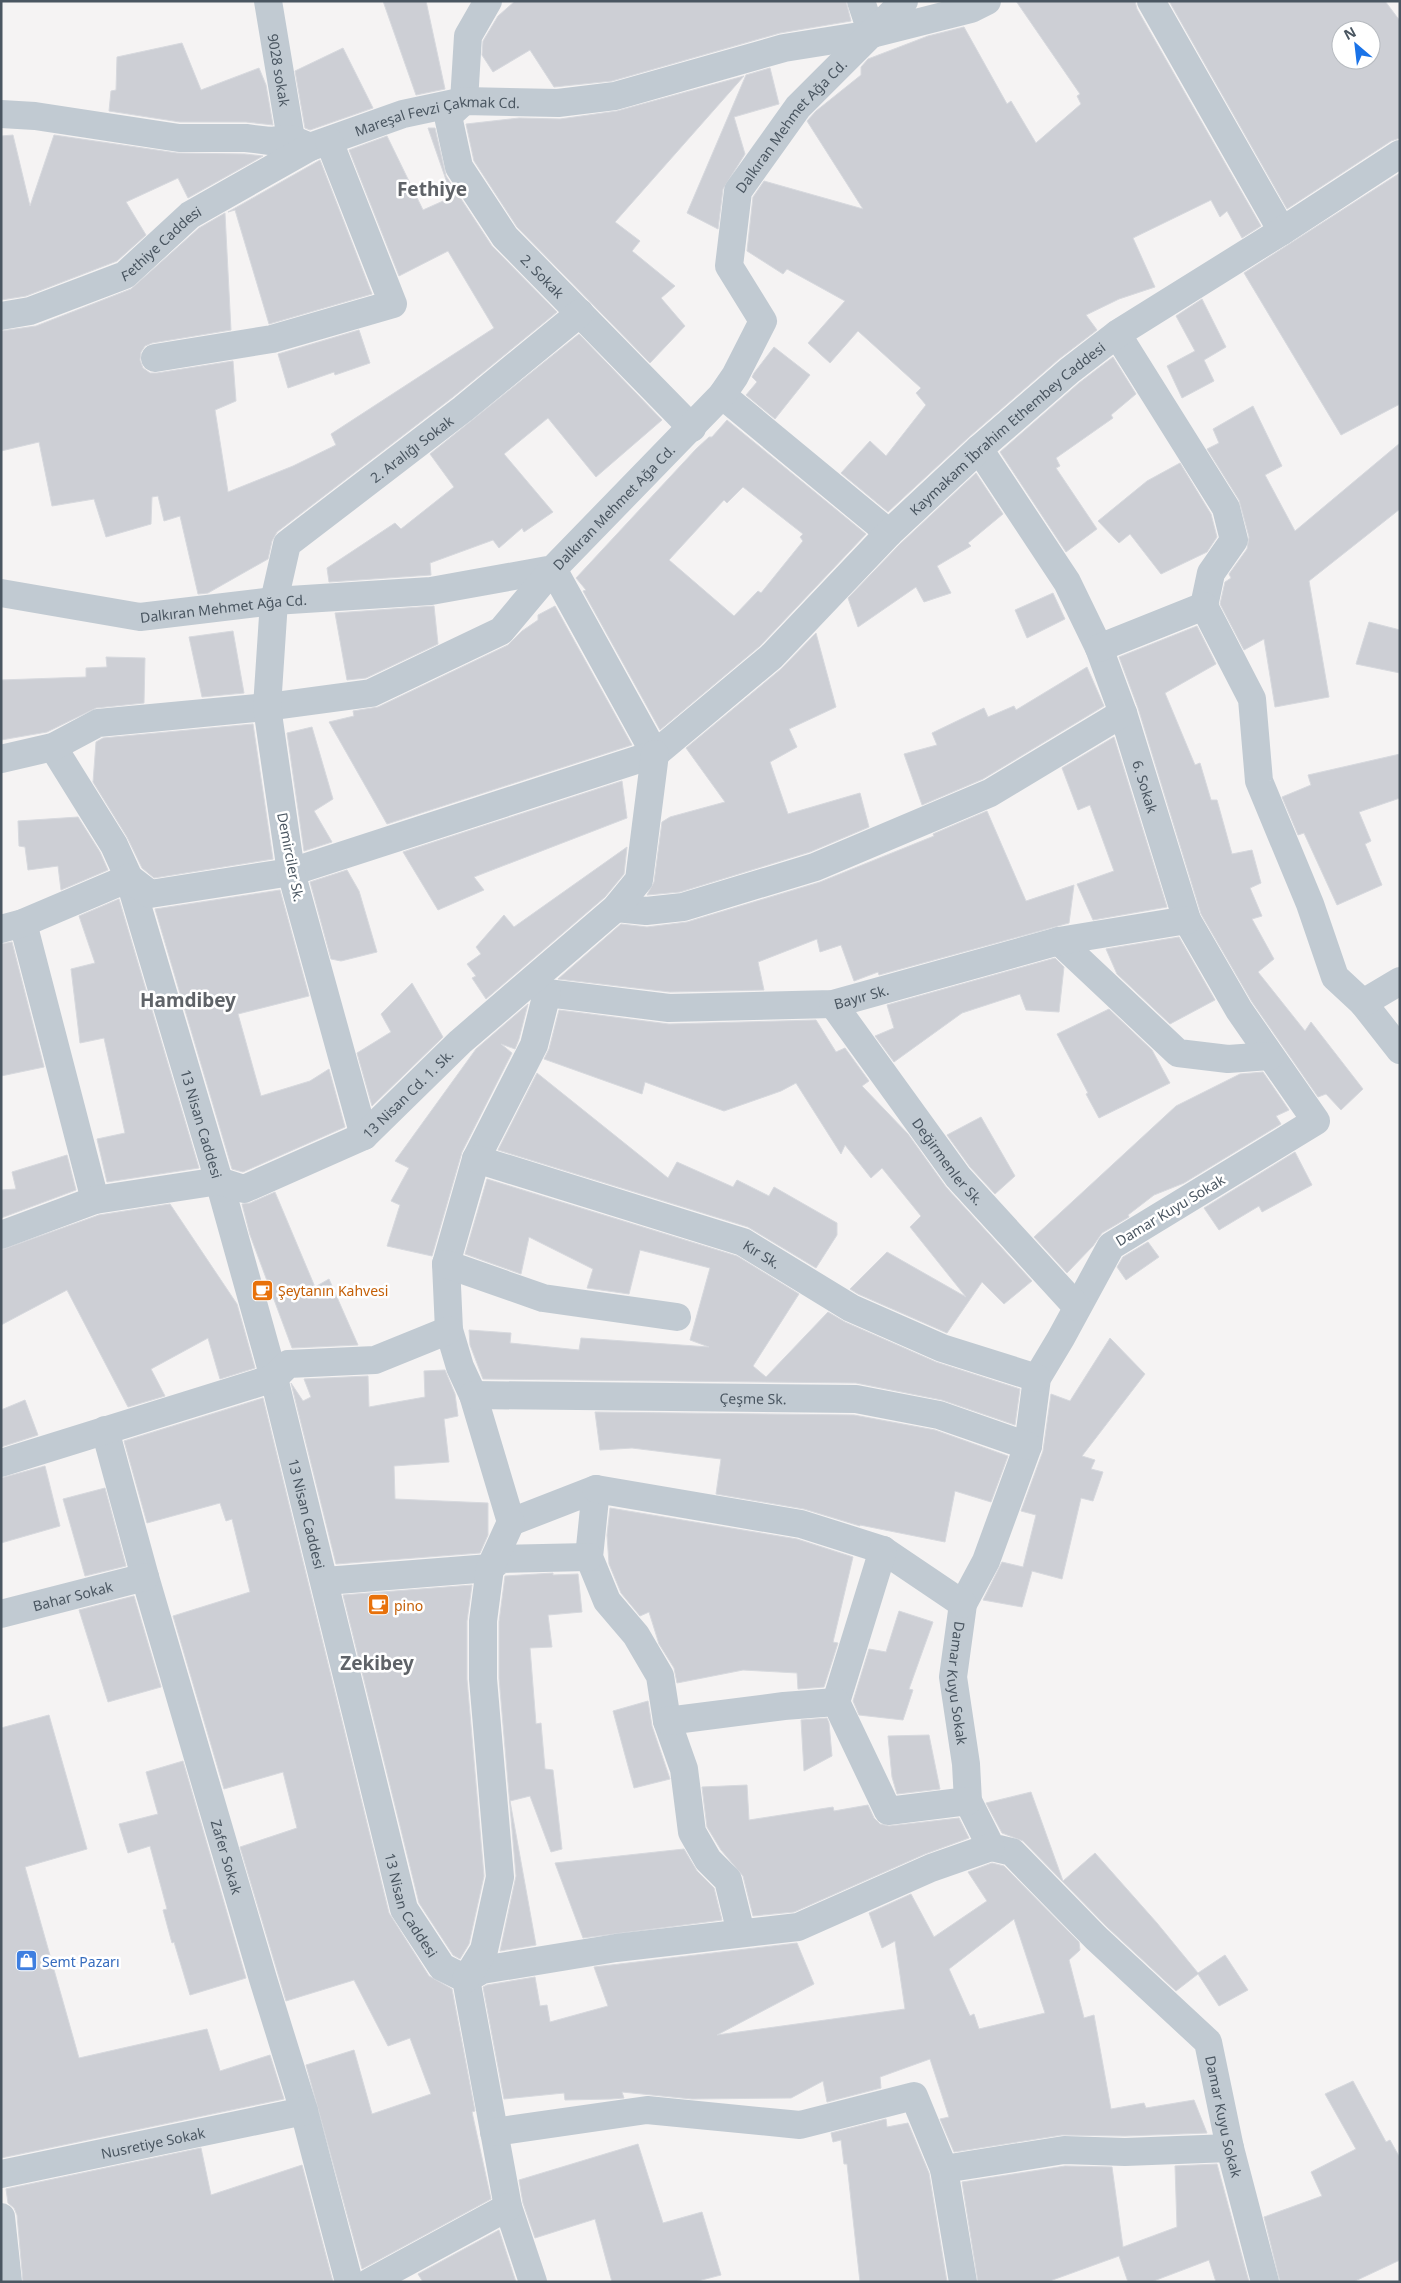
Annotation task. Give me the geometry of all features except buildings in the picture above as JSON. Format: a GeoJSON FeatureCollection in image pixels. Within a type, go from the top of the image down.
{"type":"FeatureCollection","features":[{"type":"Feature","properties":{"kind":"street","name":"9028 sokak"},"geometry":{"type":"LineString","coordinates":[[155,358],[272,339],[393,304],[310,142],[268,1]]}},
{"type":"Feature","properties":{"kind":"street"},"geometry":{"type":"LineString","coordinates":[[464,100],[468,36],[488,1]]}},
{"type":"Feature","properties":{"kind":"street"},"geometry":{"type":"LineString","coordinates":[[861,1],[872,34],[904,1]]}},
{"type":"Feature","properties":{"kind":"street","name":"Mareşal Fevzi Çakmak Cd."},"geometry":{"type":"LineString","coordinates":[[1,114],[35,116],[179,138],[246,138],[310,142],[403,114],[464,100],[558,103],[615,96],[784,48],[872,34],[971,9],[987,1]]}},
{"type":"Feature","properties":{"kind":"street"},"geometry":{"type":"LineString","coordinates":[[1151,1],[1282,231]]}},
{"type":"Feature","properties":{"kind":"street","name":"Dalkıran Mehmet Ağa Cd."},"geometry":{"type":"LineString","coordinates":[[14,595],[140,618],[274,601],[431,592],[553,569],[692,428],[722,395],[735,376],[763,321],[729,266],[738,191],[798,106],[872,34]]}},
{"type":"Feature","properties":{"kind":"street","name":"2. Sokak"},"geometry":{"type":"LineString","coordinates":[[464,100],[448,116],[459,167],[505,237],[692,428]]}},
{"type":"Feature","properties":{"kind":"street","name":"Fethiye Caddesi"},"geometry":{"type":"LineString","coordinates":[[1,316],[30,311],[125,275],[190,215],[310,142]]}},
{"type":"Feature","properties":{"kind":"street","name":"Kaymakam İbrahim Ethembey Caddesi"},"geometry":{"type":"LineString","coordinates":[[655,754],[771,657],[889,533],[979,449],[1069,371],[1117,334],[1282,231],[1400,154]]}},
{"type":"Feature","properties":{"kind":"street","name":"2. Aralığı Sokak"},"geometry":{"type":"LineString","coordinates":[[274,601],[287,544],[463,409],[580,313]]}},
{"type":"Feature","properties":{"kind":"street"},"geometry":{"type":"LineString","coordinates":[[1117,334],[1226,508],[1234,540],[1211,573],[1204,606],[1252,699],[1259,781],[1310,904],[1335,977],[1363,1002],[1400,1050]]}},
{"type":"Feature","properties":{"kind":"street"},"geometry":{"type":"LineString","coordinates":[[722,395],[889,533]]}},
{"type":"Feature","properties":{"kind":"street","name":"6. Sokak"},"geometry":{"type":"LineString","coordinates":[[979,449],[1067,582],[1099,648],[1123,713],[1187,920],[1239,1010],[1316,1121]]}},
{"type":"Feature","properties":{"kind":"street"},"geometry":{"type":"LineString","coordinates":[[1,759],[53,747],[98,723],[267,707],[371,693],[500,631],[553,569],[655,754],[291,872],[150,894],[129,878],[12,926],[95,1200]]}},
{"type":"Feature","properties":{"kind":"street","name":"Demirciler Sk."},"geometry":{"type":"LineString","coordinates":[[274,601],[267,707],[291,872],[364,1136]]}},
{"type":"Feature","properties":{"kind":"street"},"geometry":{"type":"LineString","coordinates":[[1099,648],[1204,606]]}},
{"type":"Feature","properties":{"kind":"street"},"geometry":{"type":"LineString","coordinates":[[616,908],[646,911],[683,907],[815,866],[990,793],[1123,713]]}},
{"type":"Feature","properties":{"kind":"street","name":"13 Nisan Caddesi"},"geometry":{"type":"LineString","coordinates":[[53,747],[114,845],[129,878],[219,1181],[274,1378],[404,1909],[442,1967],[466,1979]]}},
{"type":"Feature","properties":{"kind":"street","name":"13 Nisan Cd. 1. Sk."},"geometry":{"type":"LineString","coordinates":[[1,1235],[95,1200],[219,1181],[244,1189],[364,1136],[460,1042],[540,987],[616,908],[639,880],[655,754]]}},
{"type":"Feature","properties":{"kind":"street","name":"Bayır Sk."},"geometry":{"type":"LineString","coordinates":[[540,987],[669,1008],[833,1004],[1060,941],[1187,920]]}},
{"type":"Feature","properties":{"kind":"street"},"geometry":{"type":"LineString","coordinates":[[1060,941],[1178,1053],[1228,1059],[1270,1056]]}},
{"type":"Feature","properties":{"kind":"street"},"geometry":{"type":"LineString","coordinates":[[1363,1002],[1400,982]]}},
{"type":"Feature","properties":{"kind":"street"},"geometry":{"type":"LineString","coordinates":[[533,2282],[508,2207],[466,1979],[484,1950],[500,1876],[483,1679],[483,1621],[490,1568],[511,1522],[473,1395],[460,1367],[449,1330],[446,1264],[476,1159],[534,1044],[540,987]]}},
{"type":"Feature","properties":{"kind":"street","name":"Değirmenler Sk."},"geometry":{"type":"LineString","coordinates":[[833,1004],[958,1177],[1077,1307]]}},
{"type":"Feature","properties":{"kind":"street","name":"Damar Kuyu Sokak"},"geometry":{"type":"LineString","coordinates":[[1265,2282],[1230,2148],[1208,2042],[1096,1938],[1012,1852],[991,1847],[968,1801],[966,1764],[953,1677],[963,1604],[986,1560],[1028,1446],[1037,1378],[1111,1246],[1316,1121]]}},
{"type":"Feature","properties":{"kind":"street","name":"Kır Sk."},"geometry":{"type":"LineString","coordinates":[[476,1159],[743,1242],[851,1308],[942,1348],[1037,1378]]}},
{"type":"Feature","properties":{"kind":"street"},"geometry":{"type":"LineString","coordinates":[[446,1264],[543,1298],[677,1318]]}},
{"type":"Feature","properties":{"kind":"street"},"geometry":{"type":"LineString","coordinates":[[1,1463],[274,1378],[288,1364],[375,1360],[449,1330]]}},
{"type":"Feature","properties":{"kind":"street","name":"Çeşme Sk."},"geometry":{"type":"LineString","coordinates":[[473,1395],[856,1399],[939,1415],[1028,1446]]}},
{"type":"Feature","properties":{"kind":"street","name":"Zafer Sokak"},"geometry":{"type":"LineString","coordinates":[[105,1430],[145,1577],[260,1969],[304,2111],[349,2282]]}},
{"type":"Feature","properties":{"kind":"street"},"geometry":{"type":"LineString","coordinates":[[511,1522],[596,1489],[801,1524],[883,1550],[963,1604]]}},
{"type":"Feature","properties":{"kind":"street"},"geometry":{"type":"LineString","coordinates":[[596,1489],[589,1557],[607,1601],[636,1635],[660,1676],[667,1721],[684,1769],[692,1832],[708,1860],[728,1880],[741,1933]]}},
{"type":"Feature","properties":{"kind":"street"},"geometry":{"type":"LineString","coordinates":[[883,1550],[836,1702],[888,1811],[968,1801]]}},
{"type":"Feature","properties":{"kind":"street"},"geometry":{"type":"LineString","coordinates":[[325,1581],[490,1568],[501,1559],[589,1557]]}},
{"type":"Feature","properties":{"kind":"street","name":"Bahar Sokak"},"geometry":{"type":"LineString","coordinates":[[1,1614],[145,1577]]}},
{"type":"Feature","properties":{"kind":"street"},"geometry":{"type":"LineString","coordinates":[[667,1721],[784,1706],[836,1702]]}},
{"type":"Feature","properties":{"kind":"street"},"geometry":{"type":"LineString","coordinates":[[466,1979],[482,1970],[616,1948],[798,1927],[931,1868],[991,1847]]}},
{"type":"Feature","properties":{"kind":"street"},"geometry":{"type":"LineString","coordinates":[[494,2132],[647,2110],[800,2125],[914,2096],[944,2169],[963,2282]]}},
{"type":"Feature","properties":{"kind":"street","name":"Nusretiye Sokak"},"geometry":{"type":"LineString","coordinates":[[1,2174],[304,2111]]}},
{"type":"Feature","properties":{"kind":"street"},"geometry":{"type":"LineString","coordinates":[[944,2169],[1064,2150],[1125,2152],[1230,2148]]}},
{"type":"Feature","properties":{"kind":"street"},"geometry":{"type":"LineString","coordinates":[[370,2282],[508,2207]]}},
{"type":"Feature","properties":{"kind":"street"},"geometry":{"type":"LineString","coordinates":[[1,2217],[8,2282]]}},
{"type":"Feature","properties":{"kind":"place","name":"Şeytanın Kahvesi"},"geometry":{"type":"Point","coordinates":[262,1290]}},
{"type":"Feature","properties":{"kind":"place","name":"pino"},"geometry":{"type":"Point","coordinates":[378,1605]}},
{"type":"Feature","properties":{"kind":"place","name":"Semt Pazarı"},"geometry":{"type":"Point","coordinates":[26,1961]}},
{"type":"Feature","properties":{"kind":"district","name":"Fethiye"},"geometry":{"type":"Point","coordinates":[432,189]}},
{"type":"Feature","properties":{"kind":"district","name":"Hamdibey"},"geometry":{"type":"Point","coordinates":[188,1000]}},
{"type":"Feature","properties":{"kind":"district","name":"Zekibey"},"geometry":{"type":"Point","coordinates":[377,1663]}}]}
